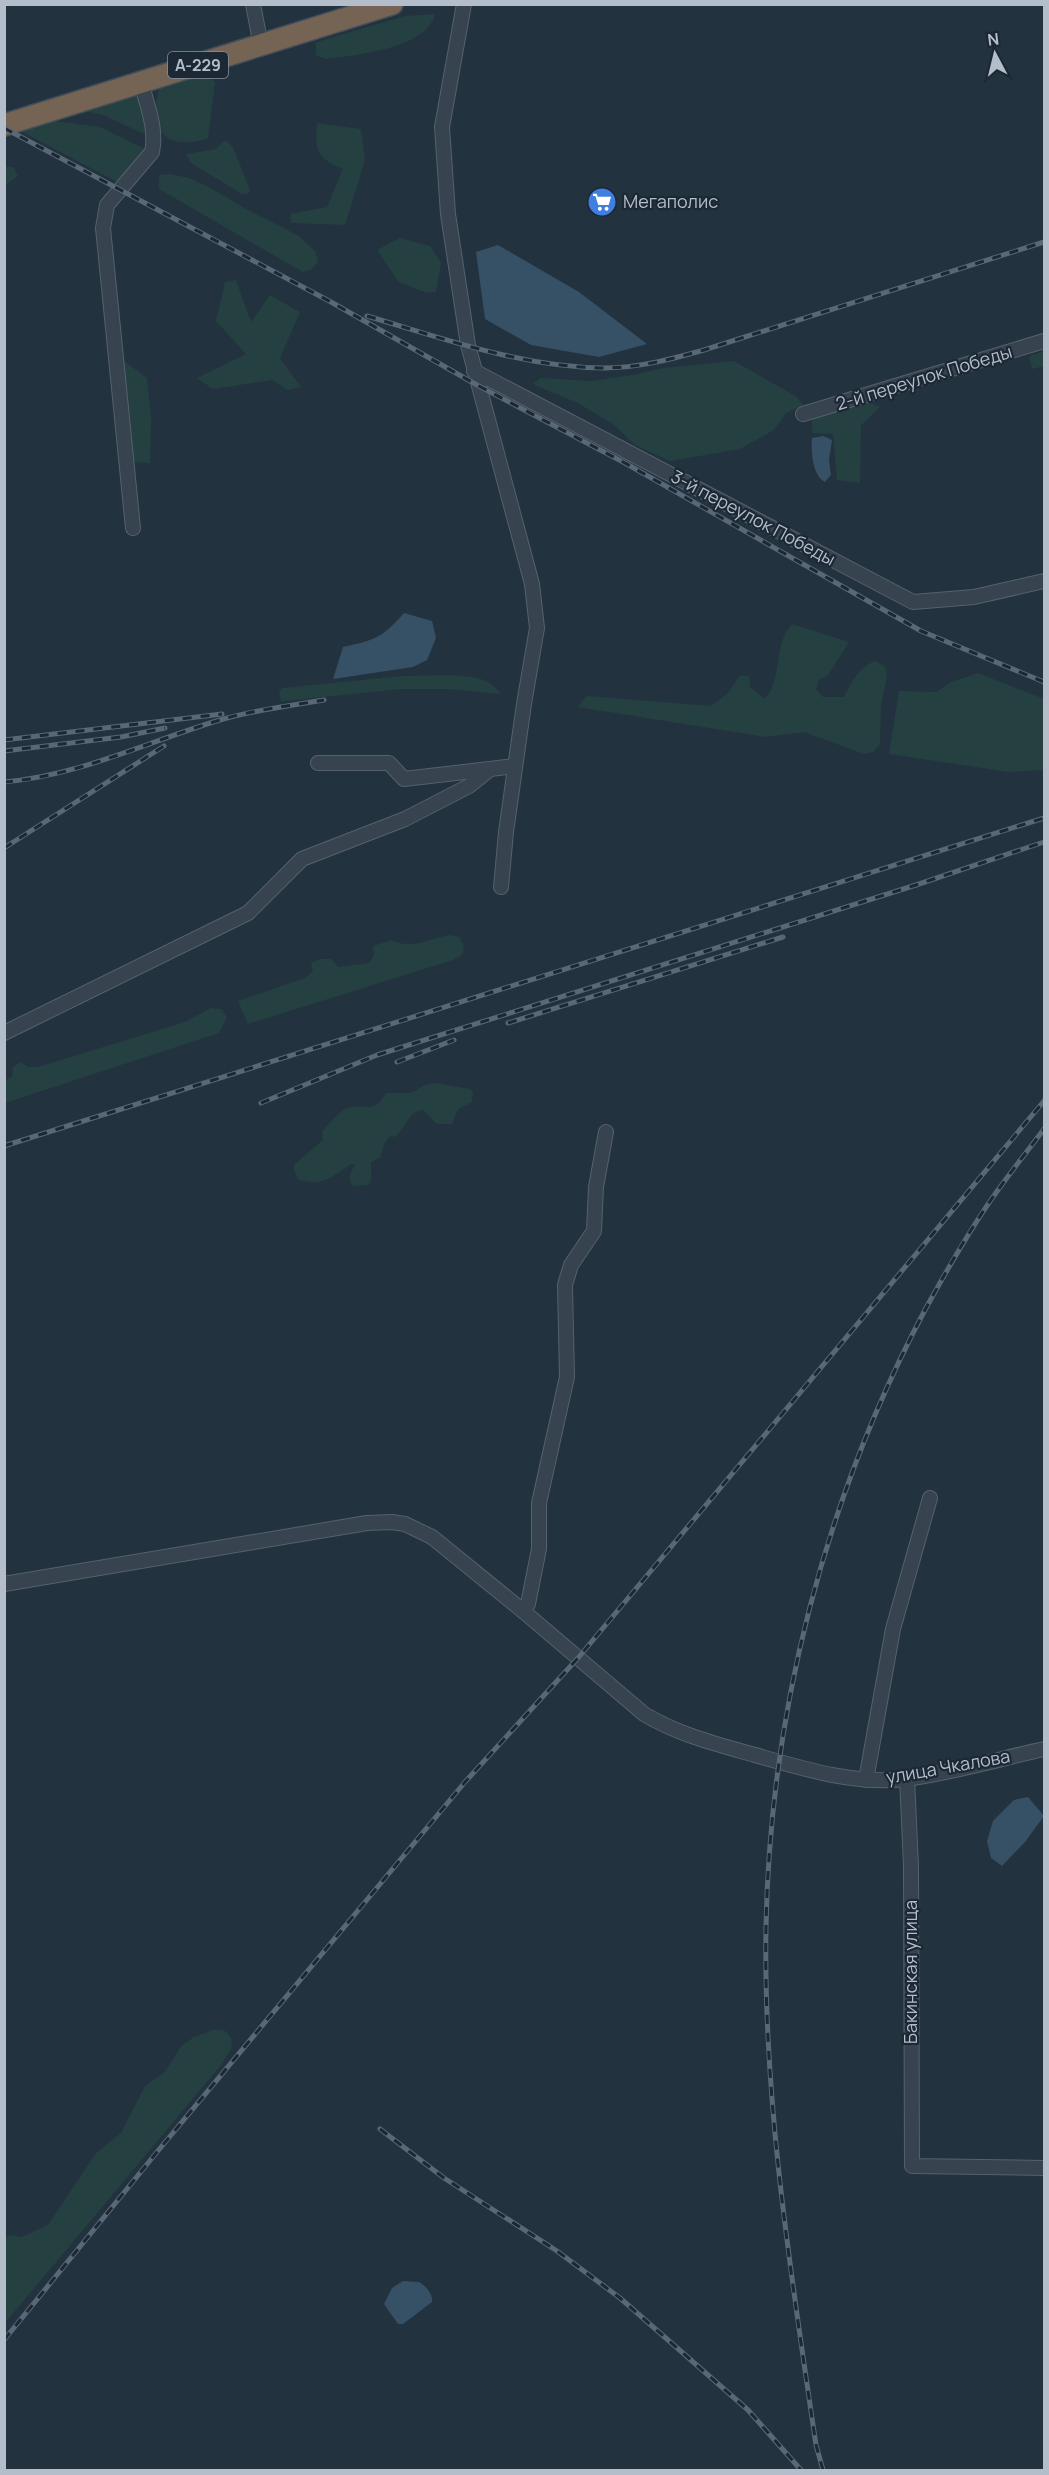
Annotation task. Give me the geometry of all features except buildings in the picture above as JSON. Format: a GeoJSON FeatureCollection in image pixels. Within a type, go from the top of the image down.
{"type":"FeatureCollection","features":[{"type":"Feature","properties":{"kind":"highway","name":"А-229"},"geometry":{"type":"LineString","coordinates":[[4,125],[392,4]]}},
{"type":"Feature","properties":{"kind":"street"},"geometry":{"type":"LineString","coordinates":[[253,4],[261,46]]}},
{"type":"Feature","properties":{"kind":"street"},"geometry":{"type":"LineString","coordinates":[[464,4],[442,127],[448,214],[468,345],[532,584],[537,628],[515,766],[501,887]]}},
{"type":"Feature","properties":{"kind":"street"},"geometry":{"type":"LineString","coordinates":[[133,528],[103,228],[107,205],[152,152],[154,141],[152,122],[141,82]]}},
{"type":"Feature","properties":{"kind":"street","name":"2-й переулок Победы"},"geometry":{"type":"LineString","coordinates":[[803,414],[1044,341]]}},
{"type":"Feature","properties":{"kind":"street","name":"3-й переулок Победы"},"geometry":{"type":"LineString","coordinates":[[474,371],[913,602],[974,597],[1044,581]]}},
{"type":"Feature","properties":{"kind":"street"},"geometry":{"type":"LineString","coordinates":[[318,763],[389,763],[404,779],[515,766]]}},
{"type":"Feature","properties":{"kind":"street"},"geometry":{"type":"LineString","coordinates":[[4,1033],[248,913],[302,859],[405,819],[469,786],[489,770]]}},
{"type":"Feature","properties":{"kind":"street"},"geometry":{"type":"LineString","coordinates":[[523,1611],[528,1604],[539,1549],[539,1503],[567,1377],[565,1285],[571,1265],[594,1231],[596,1187],[606,1132]]}},
{"type":"Feature","properties":{"kind":"street"},"geometry":{"type":"LineString","coordinates":[[866,1780],[893,1629],[930,1498]]}},
{"type":"Feature","properties":{"kind":"street","name":"улица Чкалова"},"geometry":{"type":"LineString","coordinates":[[4,1584],[345,1526],[392,1522],[405,1524],[432,1538],[523,1611],[627,1701],[653,1720],[689,1736],[780,1762],[866,1780],[907,1778],[1044,1749]]}},
{"type":"Feature","properties":{"kind":"street","name":"Бакинская улица"},"geometry":{"type":"LineString","coordinates":[[907,1778],[911,1866],[912,2166],[1044,2168]]}},
{"type":"Feature","properties":{"kind":"green space"},"geometry":{"type":"Polygon","coordinates":[[[435,14],[429,26],[405,43],[371,52],[326,59],[316,55],[316,43],[326,39],[405,16],[435,14]]]}},
{"type":"Feature","properties":{"kind":"green space"},"geometry":{"type":"Polygon","coordinates":[[[194,74],[205,75],[215,82],[208,138],[179,142],[164,135],[159,128],[156,119],[157,98],[161,84],[194,74]]]}},
{"type":"Feature","properties":{"kind":"green space"},"geometry":{"type":"Polygon","coordinates":[[[134,92],[141,96],[151,137],[103,115],[85,111],[134,92]]]}},
{"type":"Feature","properties":{"kind":"green space"},"geometry":{"type":"Polygon","coordinates":[[[48,120],[100,127],[149,151],[117,182],[15,128],[48,120]]]}},
{"type":"Feature","properties":{"kind":"green space"},"geometry":{"type":"Polygon","coordinates":[[[317,123],[361,129],[365,160],[345,225],[291,223],[290,214],[327,207],[343,169],[319,153],[316,141],[317,123]]]}},
{"type":"Feature","properties":{"kind":"green space"},"geometry":{"type":"Polygon","coordinates":[[[225,140],[233,147],[250,190],[248,194],[242,194],[191,163],[186,154],[216,149],[225,140]]]}},
{"type":"Feature","properties":{"kind":"green space"},"geometry":{"type":"Polygon","coordinates":[[[5,167],[13,167],[18,176],[5,185],[5,167]]]}},
{"type":"Feature","properties":{"kind":"green space"},"geometry":{"type":"Polygon","coordinates":[[[170,174],[189,178],[209,187],[299,236],[315,251],[318,262],[312,269],[303,272],[159,189],[159,175],[170,174]]]}},
{"type":"Feature","properties":{"kind":"green space"},"geometry":{"type":"Polygon","coordinates":[[[400,238],[430,246],[441,263],[436,292],[427,293],[399,282],[377,250],[400,238]]]}},
{"type":"Feature","properties":{"kind":"green space"},"geometry":{"type":"Polygon","coordinates":[[[236,280],[251,322],[270,295],[300,312],[280,358],[301,387],[288,390],[272,380],[213,389],[197,378],[246,354],[216,321],[225,282],[236,280]]]}},
{"type":"Feature","properties":{"kind":"green space"},"geometry":{"type":"Polygon","coordinates":[[[1044,351],[1044,366],[1032,369],[1029,356],[1044,351]]]}},
{"type":"Feature","properties":{"kind":"green space"},"geometry":{"type":"Polygon","coordinates":[[[123,360],[147,378],[151,417],[150,463],[132,462],[123,360]]]}},
{"type":"Feature","properties":{"kind":"green space"},"geometry":{"type":"Polygon","coordinates":[[[734,361],[797,397],[803,405],[786,413],[774,430],[740,449],[670,461],[635,445],[613,424],[578,403],[532,384],[541,378],[591,381],[663,368],[734,361]]]}},
{"type":"Feature","properties":{"kind":"green space"},"geometry":{"type":"Polygon","coordinates":[[[868,402],[880,407],[861,425],[860,483],[837,480],[833,434],[812,433],[812,417],[868,402]]]}},
{"type":"Feature","properties":{"kind":"green space"},"geometry":{"type":"Polygon","coordinates":[[[792,624],[849,642],[828,675],[819,680],[816,689],[823,697],[844,697],[857,675],[870,663],[876,661],[885,667],[887,676],[881,705],[880,744],[873,752],[864,754],[804,732],[765,737],[578,707],[586,696],[711,706],[728,693],[739,676],[749,676],[750,687],[765,699],[774,681],[782,641],[792,624]]]}},
{"type":"Feature","properties":{"kind":"green space"},"geometry":{"type":"Polygon","coordinates":[[[978,673],[1044,699],[1044,770],[1009,772],[889,754],[899,691],[936,692],[951,682],[978,673]]]}},
{"type":"Feature","properties":{"kind":"green space"},"geometry":{"type":"Polygon","coordinates":[[[448,675],[484,680],[501,694],[446,689],[401,689],[281,701],[279,692],[282,688],[403,676],[448,675]]]}},
{"type":"Feature","properties":{"kind":"green space"},"geometry":{"type":"Polygon","coordinates":[[[449,935],[459,937],[464,946],[462,955],[453,960],[248,1024],[238,1001],[305,978],[313,971],[311,963],[320,959],[331,959],[338,967],[369,963],[374,955],[373,946],[392,940],[413,944],[449,935]]]}},
{"type":"Feature","properties":{"kind":"green space"},"geometry":{"type":"Polygon","coordinates":[[[211,1008],[221,1009],[227,1017],[219,1033],[5,1103],[5,1080],[12,1077],[13,1067],[21,1062],[28,1067],[38,1067],[185,1022],[211,1008]]]}},
{"type":"Feature","properties":{"kind":"green space"},"geometry":{"type":"Polygon","coordinates":[[[436,1083],[469,1089],[473,1092],[472,1102],[458,1109],[452,1124],[437,1124],[423,1110],[413,1114],[399,1133],[395,1137],[390,1136],[384,1144],[380,1158],[371,1162],[371,1181],[368,1185],[352,1186],[349,1177],[355,1164],[351,1164],[320,1182],[298,1179],[294,1165],[323,1140],[322,1132],[344,1110],[357,1106],[371,1107],[381,1101],[386,1093],[411,1093],[425,1085],[436,1083]]]}},
{"type":"Feature","properties":{"kind":"green space"},"geometry":{"type":"Polygon","coordinates":[[[213,2030],[224,2030],[231,2038],[232,2047],[221,2065],[5,2323],[5,2237],[11,2235],[21,2237],[48,2225],[96,2153],[121,2133],[145,2086],[165,2072],[181,2046],[194,2037],[213,2030]]]}},
{"type":"Feature","properties":{"kind":"water"},"geometry":{"type":"Polygon","coordinates":[[[498,245],[579,292],[647,344],[599,357],[531,345],[485,319],[476,252],[498,245]]]}},
{"type":"Feature","properties":{"kind":"water"},"geometry":{"type":"Polygon","coordinates":[[[823,436],[832,440],[829,460],[831,475],[825,482],[817,474],[812,449],[812,438],[823,436]]]}},
{"type":"Feature","properties":{"kind":"water"},"geometry":{"type":"Polygon","coordinates":[[[404,613],[432,621],[436,638],[427,660],[413,667],[333,679],[343,647],[377,637],[390,628],[404,613]]]}},
{"type":"Feature","properties":{"kind":"water"},"geometry":{"type":"Polygon","coordinates":[[[1028,1797],[1044,1816],[1025,1842],[1002,1866],[991,1858],[987,1841],[993,1821],[1014,1800],[1028,1797]]]}},
{"type":"Feature","properties":{"kind":"water"},"geometry":{"type":"Polygon","coordinates":[[[403,2281],[422,2284],[430,2293],[432,2302],[403,2324],[398,2324],[384,2304],[392,2288],[403,2281]]]}},
{"type":"Feature","properties":{"kind":"railway"},"geometry":{"type":"LineString","coordinates":[[4,128],[331,302],[477,385],[625,463],[921,631],[1044,682]]}},
{"type":"Feature","properties":{"kind":"railway"},"geometry":{"type":"LineString","coordinates":[[367,316],[484,350],[543,363],[604,368],[642,365],[704,350],[1044,242]]}},
{"type":"Feature","properties":{"kind":"railway"},"geometry":{"type":"LineString","coordinates":[[4,782],[59,773],[233,717],[271,708],[324,700]]}},
{"type":"Feature","properties":{"kind":"railway"},"geometry":{"type":"LineString","coordinates":[[4,740],[222,714]]}},
{"type":"Feature","properties":{"kind":"railway"},"geometry":{"type":"LineString","coordinates":[[4,751],[121,737],[165,728]]}},
{"type":"Feature","properties":{"kind":"railway"},"geometry":{"type":"LineString","coordinates":[[4,848],[164,746]]}},
{"type":"Feature","properties":{"kind":"railway"},"geometry":{"type":"LineString","coordinates":[[4,1146],[1044,818]]}},
{"type":"Feature","properties":{"kind":"railway"},"geometry":{"type":"LineString","coordinates":[[261,1103],[377,1055],[916,885],[1044,842]]}},
{"type":"Feature","properties":{"kind":"railway"},"geometry":{"type":"LineString","coordinates":[[508,1023],[783,937]]}},
{"type":"Feature","properties":{"kind":"railway"},"geometry":{"type":"LineString","coordinates":[[397,1062],[454,1040]]}},
{"type":"Feature","properties":{"kind":"railway"},"geometry":{"type":"LineString","coordinates":[[4,2340],[465,1782],[578,1658],[1044,1101]]}},
{"type":"Feature","properties":{"kind":"railway"},"geometry":{"type":"LineString","coordinates":[[823,2470],[816,2445],[788,2252],[769,2057],[766,1927],[770,1846],[778,1766],[792,1687],[810,1608],[832,1531],[859,1455],[890,1380],[926,1308],[969,1233],[1009,1174],[1044,1129]]}},
{"type":"Feature","properties":{"kind":"railway"},"geometry":{"type":"LineString","coordinates":[[380,2129],[444,2178],[557,2251],[620,2298],[748,2410],[801,2470]]}},
{"type":"Feature","properties":{"kind":"place","name":"Мегаполис"},"geometry":{"type":"Point","coordinates":[602,202]}}]}
